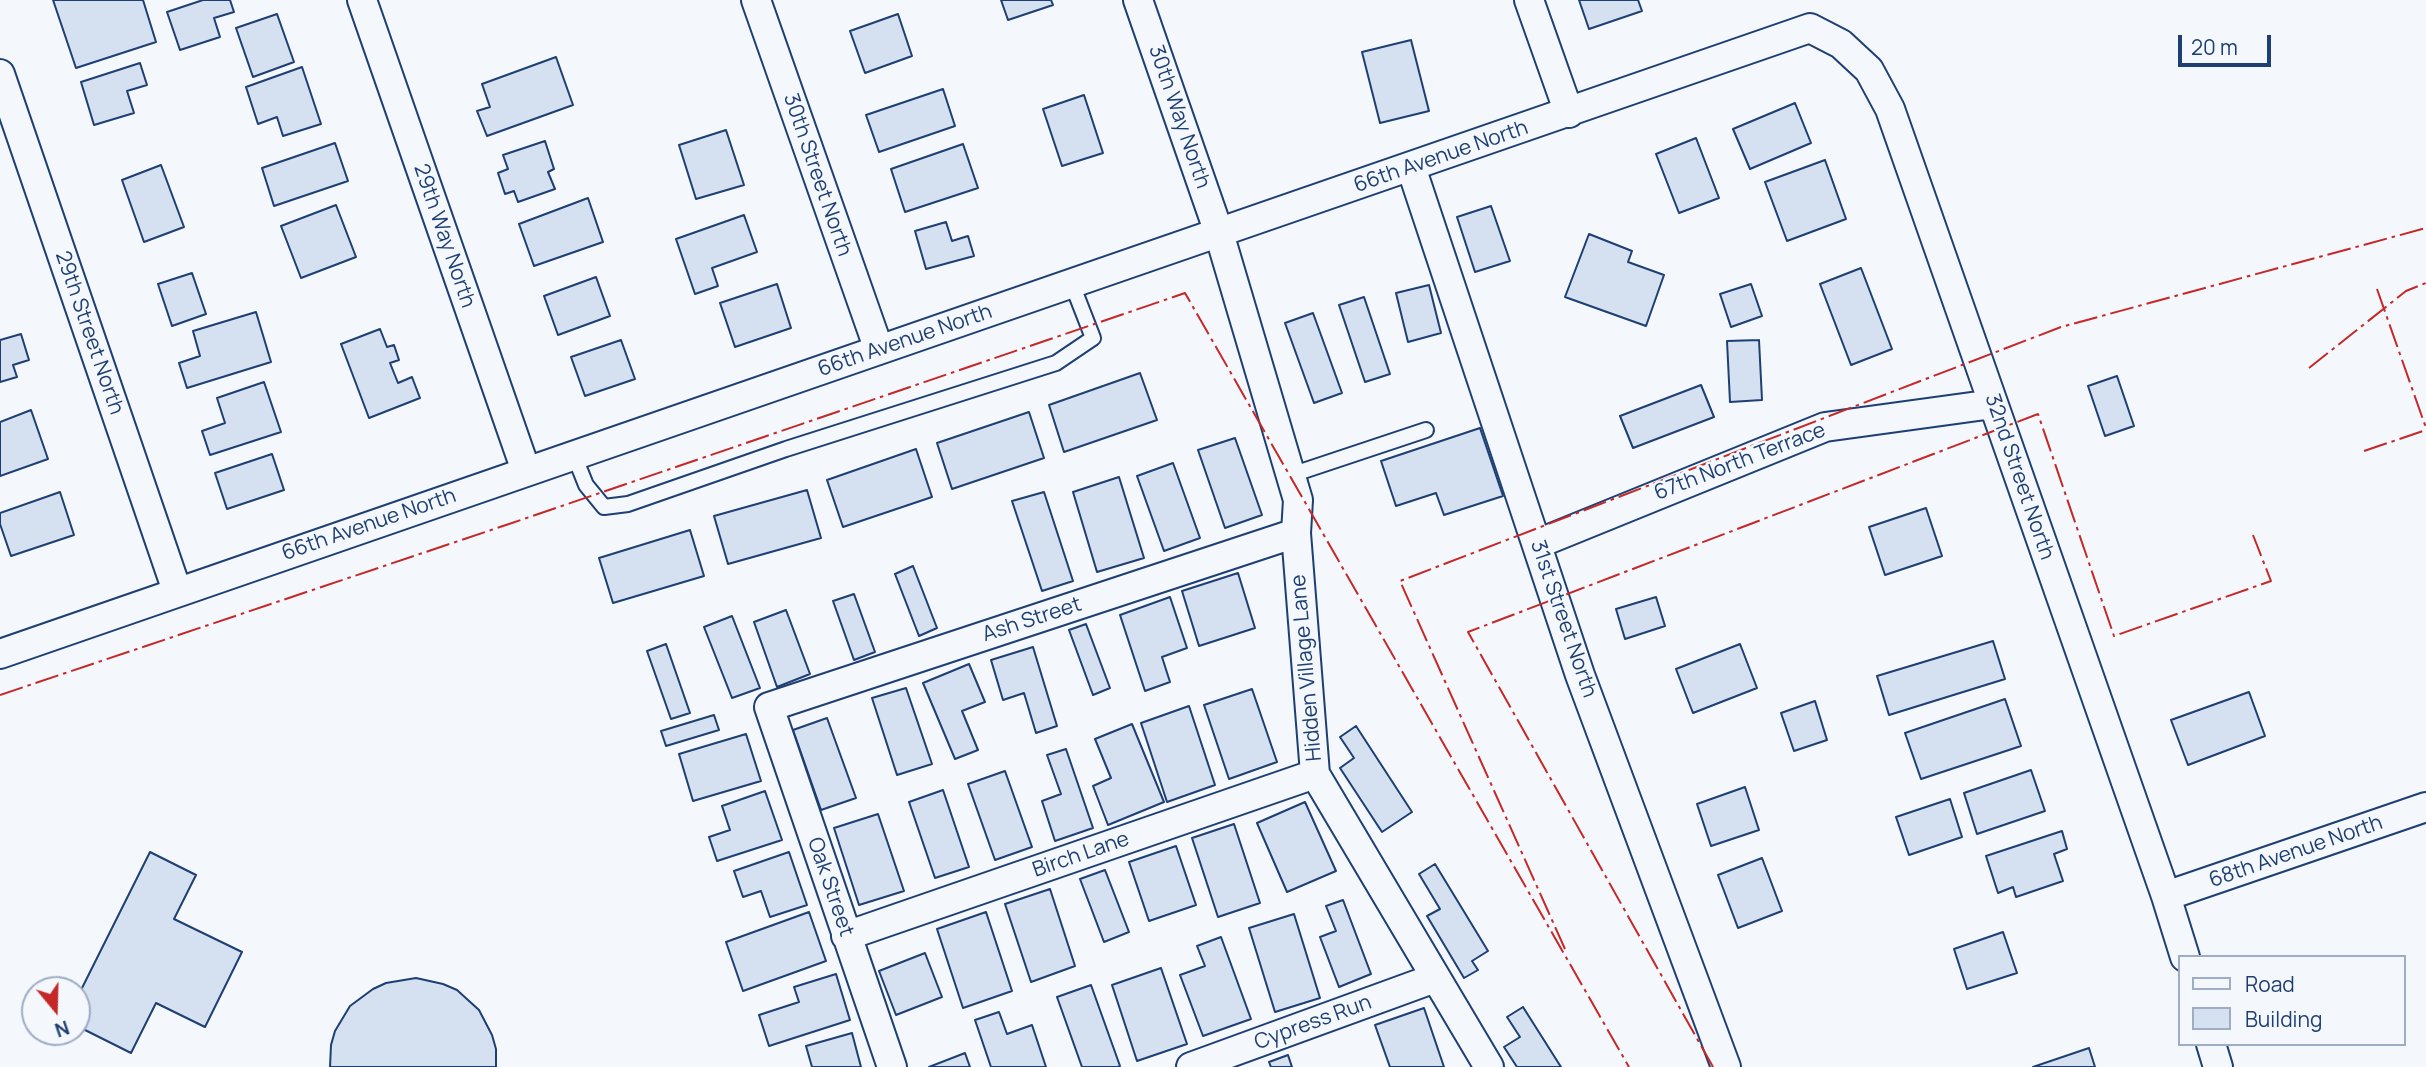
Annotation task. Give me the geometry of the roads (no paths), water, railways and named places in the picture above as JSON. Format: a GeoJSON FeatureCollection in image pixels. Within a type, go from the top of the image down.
{"type":"FeatureCollection","features":[{"type":"Feature","properties":{"kind":"street","name":"29th Way North"},"geometry":{"type":"LineString","coordinates":[[362,0],[526,471]]}},
{"type":"Feature","properties":{"kind":"street","name":"30th Street North"},"geometry":{"type":"LineString","coordinates":[[756,0],[878,350]]}},
{"type":"Feature","properties":{"kind":"street","name":"30th Way North"},"geometry":{"type":"LineString","coordinates":[[1138,0],[1219,233]]}},
{"type":"Feature","properties":{"kind":"street"},"geometry":{"type":"LineString","coordinates":[[1530,0],[1569,113]]}},
{"type":"Feature","properties":{"kind":"street","name":"66th Avenue North"},"geometry":{"type":"LineString","coordinates":[[0,654],[1810,28]]}},
{"type":"Feature","properties":{"kind":"street","name":"32nd Street North"},"geometry":{"type":"LineString","coordinates":[[1810,28],[1840,44],[1869,70],[1890,109],[2184,955]]}},
{"type":"Feature","properties":{"kind":"street","name":"29th Street North"},"geometry":{"type":"LineString","coordinates":[[0,74],[177,591]]}},
{"type":"Feature","properties":{"kind":"street","name":"31st Street North"},"geometry":{"type":"LineString","coordinates":[[1411,167],[1580,674],[1726,1067]]}},
{"type":"Feature","properties":{"kind":"street","name":"Hidden Village Lane"},"geometry":{"type":"LineString","coordinates":[[1219,233],[1298,500],[1296,533],[1315,775],[1489,1067]]}},
{"type":"Feature","properties":{"kind":"street","name":"67th North Terrace"},"geometry":{"type":"LineString","coordinates":[[1537,544],[1825,427],[1993,404]]}},
{"type":"Feature","properties":{"kind":"street","name":"Ash Street"},"geometry":{"type":"LineString","coordinates":[[769,707],[1296,533]]}},
{"type":"Feature","properties":{"kind":"street","name":"Oak Street"},"geometry":{"type":"LineString","coordinates":[[769,707],[892,1067]]}},
{"type":"Feature","properties":{"kind":"street","name":"Birch Lane"},"geometry":{"type":"LineString","coordinates":[[846,936],[1315,775]]}},
{"type":"Feature","properties":{"kind":"street","name":"68th Avenue North"},"geometry":{"type":"LineString","coordinates":[[2166,897],[2426,807]]}},
{"type":"Feature","properties":{"kind":"street","name":"Cypress Run"},"geometry":{"type":"LineString","coordinates":[[1191,1067],[1435,978]]}},
{"type":"Feature","properties":{"kind":"street"},"geometry":{"type":"LineString","coordinates":[[2212,1046],[2218,1067]]}},
{"type":"Feature","properties":{"kind":"lane"},"geometry":{"type":"LineString","coordinates":[[574,455],[586,485],[604,507],[628,503],[1056,363],[1093,338],[1072,284]]}},
{"type":"Feature","properties":{"kind":"lane"},"geometry":{"type":"LineString","coordinates":[[1291,475],[1426,430]]}}]}
